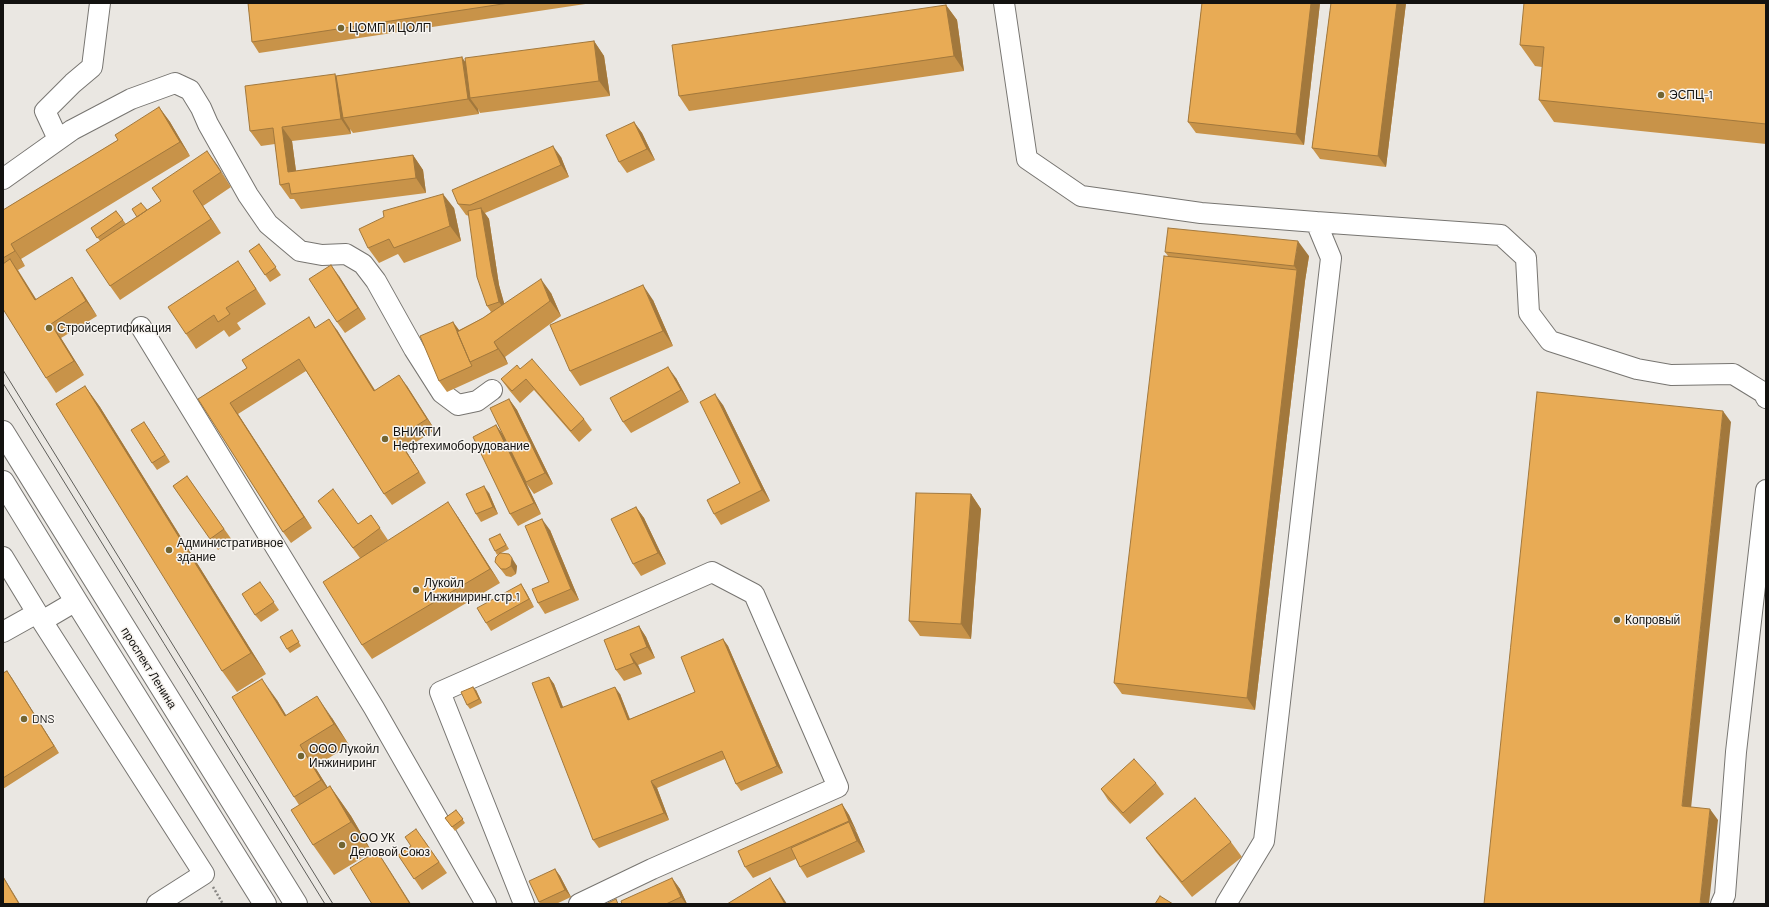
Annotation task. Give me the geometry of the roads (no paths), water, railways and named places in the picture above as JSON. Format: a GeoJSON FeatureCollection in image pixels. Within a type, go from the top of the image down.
{"type":"FeatureCollection","features":[{"type":"Feature","properties":{"kind":"main road","name":"проспект Ленина"},"geometry":{"type":"LineString","coordinates":[[3,432],[296,904]]}},
{"type":"Feature","properties":{"kind":"main road"},"geometry":{"type":"LineString","coordinates":[[3,482],[265,904]]}},
{"type":"Feature","properties":{"kind":"lane"},"geometry":{"type":"LineString","coordinates":[[58,140],[45,111],[73,83],[92,67],[100,3]]}},
{"type":"Feature","properties":{"kind":"lane"},"geometry":{"type":"LineString","coordinates":[[1004,3],[1027,159],[1080,196],[1201,213],[1501,235],[1526,258],[1529,313],[1550,341],[1637,369],[1671,375],[1733,374],[1764,393],[1766,398]]}},
{"type":"Feature","properties":{"kind":"lane"},"geometry":{"type":"LineString","coordinates":[[3,179],[58,140],[131,99],[151,90],[175,83],[190,90],[248,195],[268,224],[300,251],[322,254],[346,254],[363,264],[376,281],[417,354],[442,393],[458,404],[476,401],[492,390]]}},
{"type":"Feature","properties":{"kind":"lane"},"geometry":{"type":"LineString","coordinates":[[1226,904],[1264,841],[1331,258],[1316,222]]}},
{"type":"Feature","properties":{"kind":"lane"},"geometry":{"type":"LineString","coordinates":[[141,327],[374,708],[486,904]]}},
{"type":"Feature","properties":{"kind":"lane"},"geometry":{"type":"LineString","coordinates":[[1721,904],[1725,895],[1736,752],[1766,490]]}},
{"type":"Feature","properties":{"kind":"lane"},"geometry":{"type":"LineString","coordinates":[[3,558],[39,617],[204,874],[157,904]]}},
{"type":"Feature","properties":{"kind":"lane"},"geometry":{"type":"LineString","coordinates":[[524,904],[440,692],[712,572],[754,594],[838,787],[652,869],[579,904]]}},
{"type":"Feature","properties":{"kind":"lane"},"geometry":{"type":"LineString","coordinates":[[3,632],[76,601]]}},
{"type":"Feature","properties":{"kind":"tram line"},"geometry":{"type":"LineString","coordinates":[[3,370],[333,904]]}},
{"type":"Feature","properties":{"kind":"tram line"},"geometry":{"type":"LineString","coordinates":[[3,383],[325,904]]}},
{"type":"Feature","properties":{"kind":"place","name":"ЦОМП и ЦОЛП"},"geometry":{"type":"Point","coordinates":[341,28]}},
{"type":"Feature","properties":{"kind":"place","name":"ЭСПЦ-1"},"geometry":{"type":"Point","coordinates":[1661,95]}},
{"type":"Feature","properties":{"kind":"place","name":"Стройсертификация"},"geometry":{"type":"Point","coordinates":[49,328]}},
{"type":"Feature","properties":{"kind":"place","name":"ВНИКТИ Нефтехимоборудование"},"geometry":{"type":"Point","coordinates":[385,439]}},
{"type":"Feature","properties":{"kind":"place","name":"Административное здание"},"geometry":{"type":"Point","coordinates":[169,550]}},
{"type":"Feature","properties":{"kind":"place","name":"Лукойл Инжиниринг стр.1"},"geometry":{"type":"Point","coordinates":[416,590]}},
{"type":"Feature","properties":{"kind":"place","name":"Копровый"},"geometry":{"type":"Point","coordinates":[1617,620]}},
{"type":"Feature","properties":{"kind":"place","name":"DNS"},"geometry":{"type":"Point","coordinates":[24,719]}},
{"type":"Feature","properties":{"kind":"place","name":"ООО Лукойл Инжиниринг"},"geometry":{"type":"Point","coordinates":[301,756]}},
{"type":"Feature","properties":{"kind":"place","name":"ООО УК Деловой Союз"},"geometry":{"type":"Point","coordinates":[342,845]}}]}
